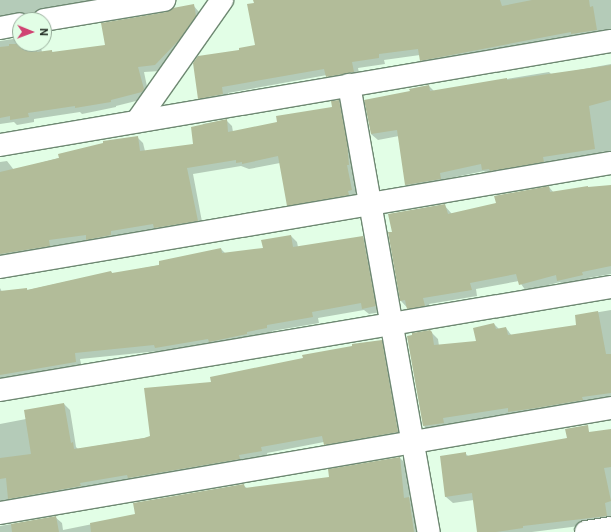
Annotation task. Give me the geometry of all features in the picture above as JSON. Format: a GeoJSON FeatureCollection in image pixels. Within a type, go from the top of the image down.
{"type":"FeatureCollection","features":[{"type":"Feature","properties":{"kind":"street"},"geometry":{"type":"LineString","coordinates":[[52,19],[164,0]]}},
{"type":"Feature","properties":{"kind":"street"},"geometry":{"type":"LineString","coordinates":[[137,122],[222,0]]}},
{"type":"Feature","properties":{"kind":"street"},"geometry":{"type":"LineString","coordinates":[[0,28],[12,26]]}},
{"type":"Feature","properties":{"kind":"street"},"geometry":{"type":"LineString","coordinates":[[0,145],[611,41]]}},
{"type":"Feature","properties":{"kind":"street"},"geometry":{"type":"LineString","coordinates":[[349,85],[429,532]]}},
{"type":"Feature","properties":{"kind":"street"},"geometry":{"type":"LineString","coordinates":[[0,267],[611,163]]}},
{"type":"Feature","properties":{"kind":"street"},"geometry":{"type":"LineString","coordinates":[[0,390],[611,287]]}},
{"type":"Feature","properties":{"kind":"street"},"geometry":{"type":"LineString","coordinates":[[0,513],[611,408]]}},
{"type":"Feature","properties":{"kind":"street"},"geometry":{"type":"LineString","coordinates":[[586,532],[611,528]]}},
{"type":"Feature","properties":{"kind":"building"},"geometry":{"type":"Polygon","coordinates":[[[253,0],[500,0],[502,6],[532,0],[589,0],[590,7],[593,6],[597,30],[571,34],[571,32],[420,61],[418,49],[379,54],[379,58],[352,62],[354,72],[326,77],[324,69],[222,87],[223,94],[198,99],[193,63],[198,56],[239,50],[239,48],[255,45],[247,4],[254,3],[253,0]]]}},
{"type":"Feature","properties":{"kind":"building"},"geometry":{"type":"Polygon","coordinates":[[[194,4],[196,16],[179,40],[155,65],[138,67],[144,89],[142,92],[111,100],[111,102],[75,108],[75,106],[28,113],[29,117],[10,120],[10,116],[0,118],[0,47],[9,46],[9,44],[12,44],[12,52],[52,52],[105,45],[101,23],[166,12],[173,8],[194,4]]]}},
{"type":"Feature","properties":{"kind":"building"},"geometry":{"type":"Polygon","coordinates":[[[611,65],[611,100],[589,106],[595,149],[543,157],[544,162],[490,171],[489,169],[482,170],[481,164],[440,173],[441,179],[405,185],[397,130],[371,134],[364,100],[410,91],[409,89],[429,85],[430,91],[507,78],[507,80],[611,65]]]}},
{"type":"Feature","properties":{"kind":"building"},"geometry":{"type":"Polygon","coordinates":[[[339,100],[347,142],[349,165],[347,165],[352,190],[348,191],[349,195],[287,206],[278,156],[242,164],[242,162],[236,163],[236,160],[187,168],[198,221],[154,228],[153,224],[111,231],[111,235],[86,240],[86,235],[49,240],[50,246],[0,254],[0,172],[59,158],[58,154],[103,143],[103,141],[138,136],[140,151],[193,144],[191,127],[227,119],[228,132],[277,122],[276,116],[332,107],[331,101],[339,100]]]}},
{"type":"Feature","properties":{"kind":"building"},"geometry":{"type":"Polygon","coordinates":[[[611,185],[611,266],[582,272],[583,275],[557,281],[556,275],[519,285],[516,274],[470,283],[472,290],[423,298],[425,306],[407,309],[405,300],[400,301],[388,232],[392,232],[388,214],[445,204],[448,214],[496,203],[494,196],[549,186],[550,192],[588,186],[611,185]]]}},
{"type":"Feature","properties":{"kind":"building"},"geometry":{"type":"Polygon","coordinates":[[[291,235],[293,247],[363,236],[376,306],[362,309],[361,303],[312,312],[313,317],[267,325],[267,328],[247,332],[247,334],[209,342],[208,339],[155,348],[154,345],[75,353],[76,362],[0,375],[0,291],[27,288],[27,290],[111,271],[112,273],[159,265],[159,261],[221,248],[222,253],[263,248],[261,240],[291,235]]]}},
{"type":"Feature","properties":{"kind":"building"},"geometry":{"type":"Polygon","coordinates":[[[598,311],[606,354],[611,354],[611,393],[582,397],[583,400],[536,408],[508,412],[508,408],[443,418],[444,423],[423,426],[407,336],[412,335],[412,333],[430,330],[432,332],[434,345],[476,341],[473,328],[494,323],[496,329],[506,327],[508,335],[576,325],[575,315],[598,311]]]}},
{"type":"Feature","properties":{"kind":"building"},"geometry":{"type":"Polygon","coordinates":[[[382,340],[398,432],[324,445],[322,436],[261,447],[262,451],[239,455],[240,459],[128,478],[127,475],[80,483],[81,486],[8,499],[6,478],[0,479],[0,458],[31,454],[24,410],[64,403],[71,443],[73,442],[74,449],[144,438],[150,436],[144,388],[211,382],[210,377],[303,358],[302,355],[352,346],[352,344],[382,340]]]}},
{"type":"Feature","properties":{"kind":"building"},"geometry":{"type":"Polygon","coordinates":[[[588,425],[589,432],[611,429],[611,467],[604,468],[611,501],[605,503],[607,516],[523,526],[523,528],[496,532],[477,532],[472,493],[445,497],[440,456],[466,452],[466,456],[567,438],[565,429],[588,425]]]}},
{"type":"Feature","properties":{"kind":"building"},"geometry":{"type":"Polygon","coordinates":[[[400,457],[404,498],[409,497],[414,532],[91,532],[90,523],[135,514],[133,503],[244,484],[245,488],[329,477],[328,469],[400,457]]]}},
{"type":"Feature","properties":{"kind":"building"},"geometry":{"type":"Polygon","coordinates":[[[56,516],[59,532],[12,532],[11,524],[56,516]]]}}]}
